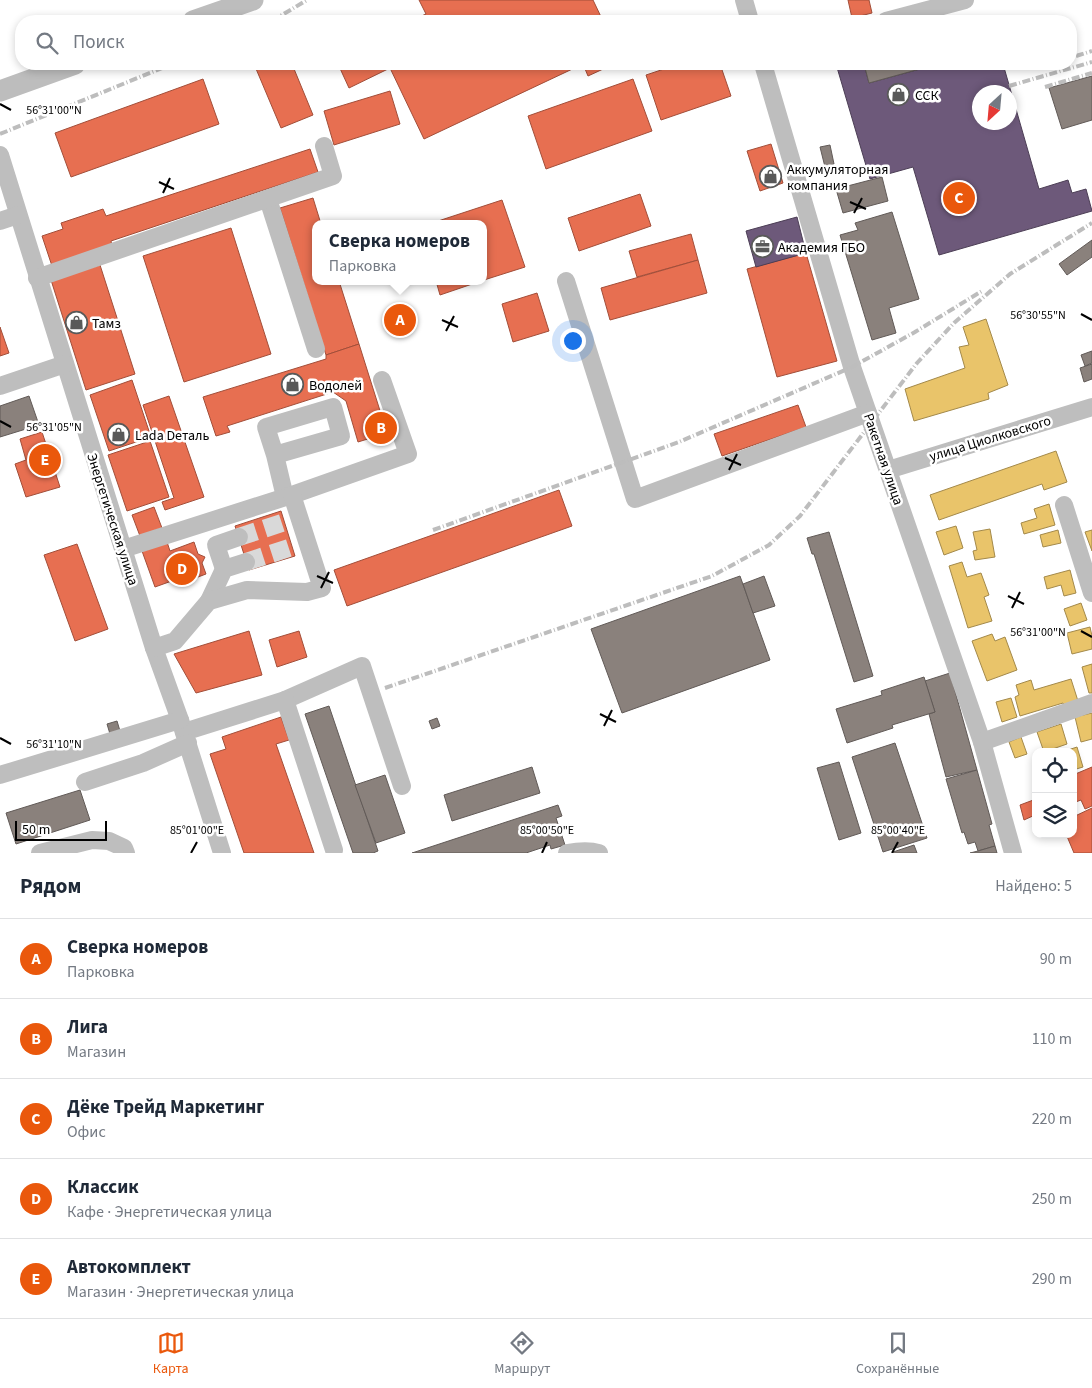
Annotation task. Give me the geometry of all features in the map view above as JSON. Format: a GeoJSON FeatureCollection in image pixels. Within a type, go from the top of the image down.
{"type":"FeatureCollection","features":[{"type":"Feature","properties":{"kind":"main road"},"geometry":{"type":"LineString","coordinates":[[210,15],[253,0]]}},
{"type":"Feature","properties":{"kind":"main road"},"geometry":{"type":"LineString","coordinates":[[0,91],[58,70]]}},
{"type":"Feature","properties":{"kind":"street"},"geometry":{"type":"LineString","coordinates":[[744,0],[748,15]]}},
{"type":"Feature","properties":{"kind":"street"},"geometry":{"type":"LineString","coordinates":[[909,15],[965,0]]}},
{"type":"Feature","properties":{"kind":"street","name":"Ракетная улица"},"geometry":{"type":"LineString","coordinates":[[765,70],[852,367],[982,742],[1013,853]]}},
{"type":"Feature","properties":{"kind":"street"},"geometry":{"type":"LineString","coordinates":[[38,278],[333,176],[324,146]]}},
{"type":"Feature","properties":{"kind":"street","name":"Энергетическая улица"},"geometry":{"type":"LineString","coordinates":[[0,155],[154,648],[184,732],[222,853]]}},
{"type":"Feature","properties":{"kind":"street"},"geometry":{"type":"LineString","coordinates":[[268,199],[316,349]]}},
{"type":"Feature","properties":{"kind":"street"},"geometry":{"type":"LineString","coordinates":[[0,221],[18,215]]}},
{"type":"Feature","properties":{"kind":"street"},"geometry":{"type":"LineString","coordinates":[[566,281],[635,499],[868,414]]}},
{"type":"Feature","properties":{"kind":"street"},"geometry":{"type":"LineString","coordinates":[[0,386],[65,364]]}},
{"type":"Feature","properties":{"kind":"street"},"geometry":{"type":"LineString","coordinates":[[123,549],[289,496],[408,454],[382,380]]}},
{"type":"Feature","properties":{"kind":"street","name":"улица Циолковского"},"geometry":{"type":"LineString","coordinates":[[888,470],[1092,406]]}},
{"type":"Feature","properties":{"kind":"street"},"geometry":{"type":"LineString","coordinates":[[209,600],[246,590],[307,592],[322,588],[300,545],[292,520],[289,496],[275,455]]}},
{"type":"Feature","properties":{"kind":"street"},"geometry":{"type":"LineString","coordinates":[[1064,505],[1088,565],[1092,593]]}},
{"type":"Feature","properties":{"kind":"street"},"geometry":{"type":"LineString","coordinates":[[224,570],[216,545],[239,537]]}},
{"type":"Feature","properties":{"kind":"street"},"geometry":{"type":"LineString","coordinates":[[154,648],[175,641],[209,600],[224,570],[246,562]]}},
{"type":"Feature","properties":{"kind":"street"},"geometry":{"type":"LineString","coordinates":[[0,775],[184,732],[285,700],[362,666],[402,786]]}},
{"type":"Feature","properties":{"kind":"street"},"geometry":{"type":"LineString","coordinates":[[285,700],[334,850]]}},
{"type":"Feature","properties":{"kind":"street"},"geometry":{"type":"LineString","coordinates":[[982,742],[1092,703]]}},
{"type":"Feature","properties":{"kind":"street"},"geometry":{"type":"LineString","coordinates":[[85,782],[143,763],[184,732]]}},
{"type":"Feature","properties":{"kind":"street"},"geometry":{"type":"LineString","coordinates":[[40,853],[92,840],[109,841],[124,848],[126,853]]}},
{"type":"Feature","properties":{"kind":"street"},"geometry":{"type":"LineString","coordinates":[[567,853],[593,851],[599,853]]}},
{"type":"Feature","properties":{"kind":"building: Жильё"},"geometry":{"type":"Polygon","coordinates":[[[986,319],[1008,385],[988,393],[989,399],[914,421],[905,389],[965,368],[959,347],[969,345],[963,327],[986,319]]]}},
{"type":"Feature","properties":{"kind":"building: Жильё"},"geometry":{"type":"Polygon","coordinates":[[[1056,451],[1067,482],[1044,490],[1042,484],[939,520],[930,495],[1056,451]]]}},
{"type":"Feature","properties":{"kind":"building: Жильё"},"geometry":{"type":"Polygon","coordinates":[[[1049,504],[1055,525],[1024,534],[1021,523],[1037,518],[1034,509],[1049,504]]]}},
{"type":"Feature","properties":{"kind":"building: Жильё"},"geometry":{"type":"Polygon","coordinates":[[[956,526],[963,548],[944,555],[936,532],[956,526]]]}},
{"type":"Feature","properties":{"kind":"building: Жильё"},"geometry":{"type":"Polygon","coordinates":[[[990,529],[995,557],[975,560],[973,551],[977,550],[973,532],[990,529]]]}},
{"type":"Feature","properties":{"kind":"building: Жильё"},"geometry":{"type":"Polygon","coordinates":[[[1058,530],[1061,543],[1043,547],[1040,535],[1058,530]]]}},
{"type":"Feature","properties":{"kind":"building: Жильё"},"geometry":{"type":"Polygon","coordinates":[[[1092,530],[1092,551],[1085,532],[1092,530]]]}},
{"type":"Feature","properties":{"kind":"building: Жильё"},"geometry":{"type":"Polygon","coordinates":[[[962,562],[967,577],[981,573],[989,595],[984,597],[992,621],[968,628],[949,566],[962,562]]]}},
{"type":"Feature","properties":{"kind":"building: Жильё"},"geometry":{"type":"Polygon","coordinates":[[[1070,570],[1076,593],[1064,596],[1061,585],[1047,589],[1044,577],[1070,570]]]}},
{"type":"Feature","properties":{"kind":"building: Жильё"},"geometry":{"type":"Polygon","coordinates":[[[1081,603],[1087,620],[1070,626],[1064,609],[1081,603]]]}},
{"type":"Feature","properties":{"kind":"building: Жильё"},"geometry":{"type":"Polygon","coordinates":[[[1090,627],[1092,649],[1072,654],[1067,633],[1090,627]]]}},
{"type":"Feature","properties":{"kind":"building: Жильё"},"geometry":{"type":"Polygon","coordinates":[[[992,634],[995,641],[1005,637],[1017,670],[987,681],[972,641],[992,634]]]}},
{"type":"Feature","properties":{"kind":"building: Жильё"},"geometry":{"type":"Polygon","coordinates":[[[1092,664],[1092,693],[1089,693],[1082,667],[1092,664]]]}},
{"type":"Feature","properties":{"kind":"building: Жильё"},"geometry":{"type":"Polygon","coordinates":[[[1071,679],[1078,701],[1064,705],[1063,703],[1020,716],[1015,697],[1019,695],[1016,685],[1031,680],[1034,690],[1071,679]]]}},
{"type":"Feature","properties":{"kind":"building: Жильё"},"geometry":{"type":"Polygon","coordinates":[[[1011,698],[1017,717],[1002,722],[996,702],[1011,698]]]}},
{"type":"Feature","properties":{"kind":"building: Жильё"},"geometry":{"type":"Polygon","coordinates":[[[1092,713],[1092,739],[1081,742],[1075,717],[1092,713]]]}},
{"type":"Feature","properties":{"kind":"building: Жильё"},"geometry":{"type":"Polygon","coordinates":[[[1061,724],[1067,744],[1056,748],[1043,748],[1037,732],[1061,724]]]}},
{"type":"Feature","properties":{"kind":"building: Жильё"},"geometry":{"type":"Polygon","coordinates":[[[1021,737],[1027,754],[1015,758],[1009,742],[1021,737]]]}},
{"type":"Feature","properties":{"kind":"building: Жильё"},"geometry":{"type":"Polygon","coordinates":[[[1077,747],[1083,767],[1077,769],[1077,748],[1074,748],[1077,747]]]}},
{"type":"Feature","properties":{"kind":"building: Торговля"},"geometry":{"type":"Polygon","coordinates":[[[419,0],[593,0],[600,15],[424,15],[426,14],[419,0]]]}},
{"type":"Feature","properties":{"kind":"building: Торговля"},"geometry":{"type":"Polygon","coordinates":[[[848,0],[869,0],[872,13],[851,15],[848,0]]]}},
{"type":"Feature","properties":{"kind":"building: Торговля"},"geometry":{"type":"Polygon","coordinates":[[[257,70],[294,70],[313,115],[281,128],[257,70]]]}},
{"type":"Feature","properties":{"kind":"building: Торговля"},"geometry":{"type":"Polygon","coordinates":[[[341,70],[386,70],[349,88],[341,70]]]}},
{"type":"Feature","properties":{"kind":"building: Торговля"},"geometry":{"type":"Polygon","coordinates":[[[391,70],[570,70],[424,139],[391,70]]]}},
{"type":"Feature","properties":{"kind":"building: Торговля"},"geometry":{"type":"Polygon","coordinates":[[[586,70],[601,70],[588,76],[586,70]]]}},
{"type":"Feature","properties":{"kind":"building: Торговля"},"geometry":{"type":"Polygon","coordinates":[[[661,70],[722,70],[731,96],[661,120],[646,75],[661,70]]]}},
{"type":"Feature","properties":{"kind":"building: Торговля"},"geometry":{"type":"Polygon","coordinates":[[[203,79],[219,124],[71,177],[55,133],[203,79]]]}},
{"type":"Feature","properties":{"kind":"building: Торговля"},"geometry":{"type":"Polygon","coordinates":[[[633,79],[652,131],[546,169],[528,116],[633,79]]]}},
{"type":"Feature","properties":{"kind":"building: Торговля"},"geometry":{"type":"Polygon","coordinates":[[[390,91],[400,124],[334,145],[324,111],[390,91]]]}},
{"type":"Feature","properties":{"kind":"building: Торговля"},"geometry":{"type":"Polygon","coordinates":[[[771,144],[783,183],[760,191],[747,151],[771,144]]]}},
{"type":"Feature","properties":{"kind":"building: Торговля"},"geometry":{"type":"Polygon","coordinates":[[[310,149],[318,172],[111,241],[112,246],[52,266],[42,236],[63,229],[61,223],[103,209],[106,216],[310,149]]]}},
{"type":"Feature","properties":{"kind":"building: Торговля"},"geometry":{"type":"Polygon","coordinates":[[[640,194],[651,226],[579,251],[568,218],[640,194]]]}},
{"type":"Feature","properties":{"kind":"building: Торговля"},"geometry":{"type":"Polygon","coordinates":[[[313,198],[320,220],[312,220],[312,285],[340,285],[359,344],[326,355],[280,208],[313,198]]]}},
{"type":"Feature","properties":{"kind":"building: Торговля"},"geometry":{"type":"Polygon","coordinates":[[[502,200],[525,267],[487,279],[487,220],[441,220],[502,200]]]}},
{"type":"Feature","properties":{"kind":"building: Торговля"},"geometry":{"type":"Polygon","coordinates":[[[231,228],[271,354],[184,382],[143,256],[231,228]]]}},
{"type":"Feature","properties":{"kind":"building: Торговля"},"geometry":{"type":"Polygon","coordinates":[[[691,234],[698,260],[637,277],[629,251],[691,234]]]}},
{"type":"Feature","properties":{"kind":"building: Торговля"},"geometry":{"type":"Polygon","coordinates":[[[806,253],[837,361],[777,377],[747,269],[806,253]]]}},
{"type":"Feature","properties":{"kind":"building: Торговля"},"geometry":{"type":"Polygon","coordinates":[[[698,260],[707,293],[610,320],[601,288],[698,260]]]}},
{"type":"Feature","properties":{"kind":"building: Торговля"},"geometry":{"type":"Polygon","coordinates":[[[100,265],[135,374],[86,390],[51,280],[100,265]]]}},
{"type":"Feature","properties":{"kind":"building: Торговля"},"geometry":{"type":"Polygon","coordinates":[[[437,285],[469,285],[440,295],[437,285]]]}},
{"type":"Feature","properties":{"kind":"building: Торговля"},"geometry":{"type":"Polygon","coordinates":[[[537,293],[549,331],[513,342],[502,304],[537,293]]]}},
{"type":"Feature","properties":{"kind":"building: Торговля"},"geometry":{"type":"Polygon","coordinates":[[[0,327],[9,353],[0,356],[0,327]]]}},
{"type":"Feature","properties":{"kind":"building: Торговля"},"geometry":{"type":"Polygon","coordinates":[[[359,344],[387,433],[358,442],[346,401],[333,392],[227,426],[230,432],[216,436],[203,397],[326,359],[326,355],[359,344]]]}},
{"type":"Feature","properties":{"kind":"building: Торговля"},"geometry":{"type":"Polygon","coordinates":[[[132,380],[151,437],[109,451],[90,395],[132,380]]]}},
{"type":"Feature","properties":{"kind":"building: Торговля"},"geometry":{"type":"Polygon","coordinates":[[[169,396],[204,497],[165,510],[162,502],[174,498],[143,405],[169,396]]]}},
{"type":"Feature","properties":{"kind":"building: Торговля"},"geometry":{"type":"Polygon","coordinates":[[[798,405],[806,427],[722,456],[714,434],[798,405]]]}},
{"type":"Feature","properties":{"kind":"building: Торговля"},"geometry":{"type":"Polygon","coordinates":[[[42,432],[60,487],[26,497],[15,464],[26,460],[20,439],[42,432]]]}},
{"type":"Feature","properties":{"kind":"building: Торговля"},"geometry":{"type":"Polygon","coordinates":[[[150,441],[169,497],[127,511],[108,455],[150,441]]]}},
{"type":"Feature","properties":{"kind":"building: Торговля"},"geometry":{"type":"Polygon","coordinates":[[[559,490],[572,526],[347,606],[334,570],[559,490]]]}},
{"type":"Feature","properties":{"kind":"building: Торговля"},"geometry":{"type":"Polygon","coordinates":[[[154,507],[162,528],[140,536],[132,515],[154,507]]]}},
{"type":"Feature","properties":{"kind":"building: Торговля"},"geometry":{"type":"Polygon","coordinates":[[[281,511],[295,556],[249,570],[235,526],[281,511]]]}},
{"type":"Feature","properties":{"kind":"building: Торговля"},"geometry":{"type":"Polygon","coordinates":[[[167,542],[170,551],[194,542],[198,554],[205,557],[202,563],[206,574],[182,583],[180,578],[155,587],[142,551],[167,542]]]}},
{"type":"Feature","properties":{"kind":"building: Торговля"},"geometry":{"type":"Polygon","coordinates":[[[77,544],[108,629],[75,641],[44,555],[77,544]]]}},
{"type":"Feature","properties":{"kind":"building: Торговля"},"geometry":{"type":"Polygon","coordinates":[[[249,631],[262,675],[196,693],[174,654],[249,631]]]}},
{"type":"Feature","properties":{"kind":"building: Торговля"},"geometry":{"type":"Polygon","coordinates":[[[299,631],[307,657],[277,667],[269,640],[299,631]]]}},
{"type":"Feature","properties":{"kind":"building: Торговля"},"geometry":{"type":"Polygon","coordinates":[[[281,717],[289,740],[276,744],[314,853],[244,853],[210,754],[226,749],[222,737],[281,717]]]}},
{"type":"Feature","properties":{"kind":"building: Торговля"},"geometry":{"type":"Polygon","coordinates":[[[1092,767],[1092,806],[1085,809],[1081,800],[1077,802],[1077,773],[1092,767]]]}},
{"type":"Feature","properties":{"kind":"building: Торговля"},"geometry":{"type":"Polygon","coordinates":[[[1032,800],[1032,816],[1024,820],[1020,805],[1032,800]]]}},
{"type":"Feature","properties":{"kind":"building: Торговля"},"geometry":{"type":"Polygon","coordinates":[[[1092,808],[1092,853],[1074,853],[1068,838],[1077,838],[1077,815],[1092,808]]]}},
{"type":"Feature","properties":{"kind":"building: Офисы"},"geometry":{"type":"Polygon","coordinates":[[[838,70],[866,70],[869,83],[916,70],[1005,70],[1009,85],[972,85],[972,130],[1017,130],[1017,113],[1039,189],[1068,180],[1072,193],[1086,189],[1092,211],[939,255],[913,167],[870,179],[838,70]]]}},
{"type":"Feature","properties":{"kind":"building: Офисы"},"geometry":{"type":"Polygon","coordinates":[[[797,217],[806,253],[756,267],[746,231],[797,217]]]}},
{"type":"Feature","properties":{"kind":"building: Промзона"},"geometry":{"type":"Polygon","coordinates":[[[866,70],[916,70],[869,83],[866,70]]]}},
{"type":"Feature","properties":{"kind":"building: Промзона"},"geometry":{"type":"Polygon","coordinates":[[[1092,76],[1092,120],[1062,129],[1049,88],[1092,76]]]}},
{"type":"Feature","properties":{"kind":"building: Промзона"},"geometry":{"type":"Polygon","coordinates":[[[830,145],[834,164],[825,167],[820,147],[830,145]]]}},
{"type":"Feature","properties":{"kind":"building: Промзона"},"geometry":{"type":"Polygon","coordinates":[[[882,177],[888,201],[843,213],[836,189],[882,177]]]}},
{"type":"Feature","properties":{"kind":"building: Промзона"},"geometry":{"type":"Polygon","coordinates":[[[892,212],[919,299],[889,308],[896,333],[872,340],[840,235],[858,230],[855,223],[892,212]]]}},
{"type":"Feature","properties":{"kind":"building: Промзона"},"geometry":{"type":"Polygon","coordinates":[[[1092,240],[1092,257],[1067,275],[1059,264],[1092,240]]]}},
{"type":"Feature","properties":{"kind":"building: Промзона"},"geometry":{"type":"Polygon","coordinates":[[[1092,351],[1092,363],[1085,366],[1081,355],[1092,351]]]}},
{"type":"Feature","properties":{"kind":"building: Промзона"},"geometry":{"type":"Polygon","coordinates":[[[1092,364],[1092,379],[1084,382],[1080,368],[1092,364]]]}},
{"type":"Feature","properties":{"kind":"building: Промзона"},"geometry":{"type":"Polygon","coordinates":[[[29,396],[39,425],[0,437],[0,406],[29,396]]]}},
{"type":"Feature","properties":{"kind":"building: Промзона"},"geometry":{"type":"Polygon","coordinates":[[[829,532],[873,676],[854,682],[814,554],[812,554],[807,538],[829,532]]]}},
{"type":"Feature","properties":{"kind":"building: Промзона"},"geometry":{"type":"Polygon","coordinates":[[[740,576],[770,660],[622,713],[591,629],[740,576]]]}},
{"type":"Feature","properties":{"kind":"building: Промзона"},"geometry":{"type":"Polygon","coordinates":[[[764,576],[775,606],[753,613],[743,584],[764,576]]]}},
{"type":"Feature","properties":{"kind":"building: Промзона"},"geometry":{"type":"Polygon","coordinates":[[[950,673],[977,770],[946,777],[929,714],[935,712],[925,681],[950,673]]]}},
{"type":"Feature","properties":{"kind":"building: Промзона"},"geometry":{"type":"Polygon","coordinates":[[[924,677],[935,712],[892,725],[893,728],[847,743],[836,709],[882,695],[881,691],[924,677]]]}},
{"type":"Feature","properties":{"kind":"building: Промзона"},"geometry":{"type":"Polygon","coordinates":[[[329,706],[378,851],[373,853],[353,853],[305,714],[329,706]]]}},
{"type":"Feature","properties":{"kind":"building: Промзона"},"geometry":{"type":"Polygon","coordinates":[[[437,718],[440,726],[432,729],[429,721],[437,718]]]}},
{"type":"Feature","properties":{"kind":"building: Промзона"},"geometry":{"type":"Polygon","coordinates":[[[117,721],[120,731],[110,734],[107,724],[117,721]]]}},
{"type":"Feature","properties":{"kind":"building: Промзона"},"geometry":{"type":"Polygon","coordinates":[[[895,743],[927,838],[883,852],[852,757],[895,743]]]}},
{"type":"Feature","properties":{"kind":"building: Промзона"},"geometry":{"type":"Polygon","coordinates":[[[839,762],[861,833],[839,840],[817,768],[839,762]]]}},
{"type":"Feature","properties":{"kind":"building: Промзона"},"geometry":{"type":"Polygon","coordinates":[[[532,767],[540,793],[452,821],[444,795],[532,767]]]}},
{"type":"Feature","properties":{"kind":"building: Промзона"},"geometry":{"type":"Polygon","coordinates":[[[977,770],[992,824],[989,825],[995,846],[978,851],[975,842],[968,844],[964,832],[962,833],[946,779],[977,770]]]}},
{"type":"Feature","properties":{"kind":"building: Промзона"},"geometry":{"type":"Polygon","coordinates":[[[385,775],[405,833],[376,843],[355,785],[385,775]]]}},
{"type":"Feature","properties":{"kind":"building: Промзона"},"geometry":{"type":"Polygon","coordinates":[[[80,790],[90,820],[16,844],[6,813],[80,790]]]}},
{"type":"Feature","properties":{"kind":"building: Промзона"},"geometry":{"type":"Polygon","coordinates":[[[558,805],[562,816],[556,818],[565,845],[551,849],[550,845],[526,853],[412,853],[558,805]]]}},
{"type":"Feature","properties":{"kind":"building: Промзона"},"geometry":{"type":"Polygon","coordinates":[[[914,845],[917,853],[893,853],[893,852],[914,845]]]}},
{"type":"Feature","properties":{"kind":"building: Промзона"},"geometry":{"type":"Polygon","coordinates":[[[995,846],[997,853],[970,853],[978,851],[995,846]]]}},
{"type":"Feature","properties":{"kind":"tunnel"},"geometry":{"type":"LineString","coordinates":[[239,537],[285,522]]}},
{"type":"Feature","properties":{"kind":"tunnel"},"geometry":{"type":"LineString","coordinates":[[246,562],[292,547]]}},
{"type":"Feature","properties":{"kind":"railway"},"geometry":{"type":"LineString","coordinates":[[282,15],[307,0]]}},
{"type":"Feature","properties":{"kind":"railway"},"geometry":{"type":"LineString","coordinates":[[1077,56],[1092,51]]}},
{"type":"Feature","properties":{"kind":"railway"},"geometry":{"type":"LineString","coordinates":[[1077,66],[1092,62]]}},
{"type":"Feature","properties":{"kind":"railway"},"geometry":{"type":"LineString","coordinates":[[0,134],[157,70]]}},
{"type":"Feature","properties":{"kind":"railway"},"geometry":{"type":"LineString","coordinates":[[1012,85],[1064,70]]}},
{"type":"Feature","properties":{"kind":"railway"},"geometry":{"type":"LineString","coordinates":[[1045,87],[1092,73]]}},
{"type":"Feature","properties":{"kind":"railway"},"geometry":{"type":"LineString","coordinates":[[385,688],[712,576],[769,545],[800,516],[917,363],[954,323],[1010,274],[1092,223]]}},
{"type":"Feature","properties":{"kind":"railway"},"geometry":{"type":"LineString","coordinates":[[433,530],[679,442],[852,367],[915,332],[982,291]]}},
{"type":"Feature","properties":{"kind":"place","name":"ССК"},"geometry":{"type":"Point","coordinates":[899,95]}},
{"type":"Feature","properties":{"kind":"place","name":"Аккумуляторная компания"},"geometry":{"type":"Point","coordinates":[771,177]}},
{"type":"Feature","properties":{"kind":"place","name":"Дёке Трейд Маркетинг"},"geometry":{"type":"Point","coordinates":[959,198]}},
{"type":"Feature","properties":{"kind":"place","name":"Академия ГБО"},"geometry":{"type":"Point","coordinates":[762,247]}},
{"type":"Feature","properties":{"kind":"place","name":"Сверка номеров"},"geometry":{"type":"Point","coordinates":[400,320]}},
{"type":"Feature","properties":{"kind":"place","name":"Тамз"},"geometry":{"type":"Point","coordinates":[76,323]}},
{"type":"Feature","properties":{"kind":"place","name":"Водолей"},"geometry":{"type":"Point","coordinates":[293,385]}},
{"type":"Feature","properties":{"kind":"place","name":"Лига"},"geometry":{"type":"Point","coordinates":[381,428]}},
{"type":"Feature","properties":{"kind":"place","name":"Lada Dеталь"},"geometry":{"type":"Point","coordinates":[119,435]}},
{"type":"Feature","properties":{"kind":"place","name":"Автокомплект"},"geometry":{"type":"Point","coordinates":[45,460]}},
{"type":"Feature","properties":{"kind":"place","name":"Классик"},"geometry":{"type":"Point","coordinates":[182,569]}}]}
